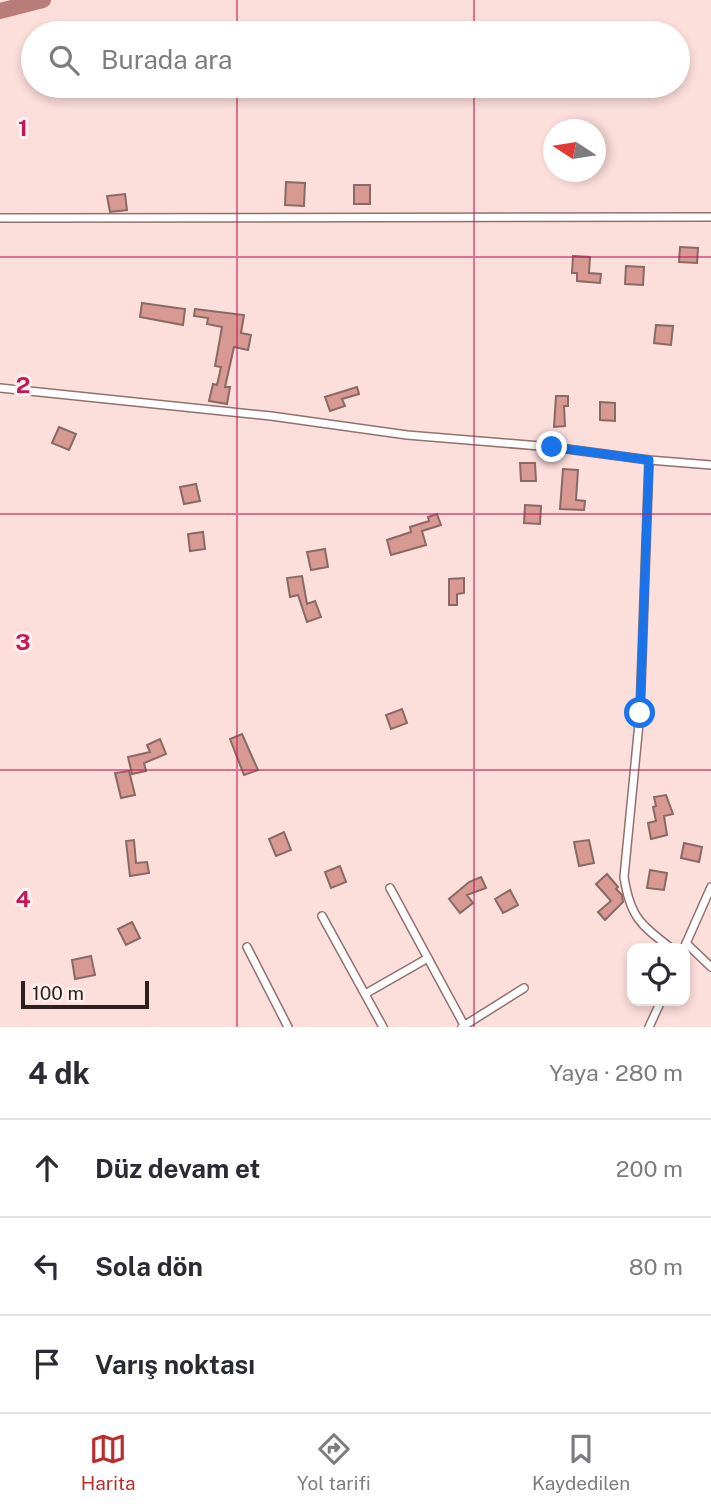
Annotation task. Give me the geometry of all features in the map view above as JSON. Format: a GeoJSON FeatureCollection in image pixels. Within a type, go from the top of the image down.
{"type":"FeatureCollection","features":[{"type":"Feature","properties":{"kind":"street"},"geometry":{"type":"LineString","coordinates":[[0,218],[711,217]]}},
{"type":"Feature","properties":{"kind":"street"},"geometry":{"type":"LineString","coordinates":[[0,224],[16,218]]}},
{"type":"Feature","properties":{"kind":"street"},"geometry":{"type":"LineString","coordinates":[[0,388],[271,416],[407,435],[552,447],[711,465]]}},
{"type":"Feature","properties":{"kind":"street"},"geometry":{"type":"LineString","coordinates":[[649,460],[640,713],[624,877],[628,902],[636,918],[665,943]]}},
{"type":"Feature","properties":{"kind":"street"},"geometry":{"type":"LineString","coordinates":[[686,943],[711,887]]}},
{"type":"Feature","properties":{"kind":"street"},"geometry":{"type":"LineString","coordinates":[[390,888],[463,1026],[524,988]]}},
{"type":"Feature","properties":{"kind":"street"},"geometry":{"type":"LineString","coordinates":[[322,916],[383,1027]]}},
{"type":"Feature","properties":{"kind":"street"},"geometry":{"type":"LineString","coordinates":[[247,947],[288,1027]]}},
{"type":"Feature","properties":{"kind":"street"},"geometry":{"type":"LineString","coordinates":[[690,950],[711,967]]}},
{"type":"Feature","properties":{"kind":"street"},"geometry":{"type":"LineString","coordinates":[[365,994],[428,958]]}},
{"type":"Feature","properties":{"kind":"street"},"geometry":{"type":"LineString","coordinates":[[649,1027],[659,1006]]}},
{"type":"Feature","properties":{"kind":"building"},"geometry":{"type":"Polygon","coordinates":[[[286,182],[305,183],[304,206],[285,205],[286,182]]]}},
{"type":"Feature","properties":{"kind":"building"},"geometry":{"type":"Polygon","coordinates":[[[354,185],[370,185],[370,204],[354,204],[354,185]]]}},
{"type":"Feature","properties":{"kind":"building"},"geometry":{"type":"Polygon","coordinates":[[[125,194],[127,210],[110,212],[107,196],[125,194]]]}},
{"type":"Feature","properties":{"kind":"building"},"geometry":{"type":"Polygon","coordinates":[[[680,247],[698,248],[697,263],[679,262],[680,247]]]}},
{"type":"Feature","properties":{"kind":"building"},"geometry":{"type":"Polygon","coordinates":[[[573,256],[590,257],[589,273],[601,274],[600,283],[577,281],[577,273],[572,273],[573,256]]]}},
{"type":"Feature","properties":{"kind":"building"},"geometry":{"type":"Polygon","coordinates":[[[626,266],[644,267],[643,285],[625,284],[626,266]]]}},
{"type":"Feature","properties":{"kind":"building"},"geometry":{"type":"Polygon","coordinates":[[[142,303],[185,309],[183,325],[140,317],[142,303]]]}},
{"type":"Feature","properties":{"kind":"building"},"geometry":{"type":"Polygon","coordinates":[[[195,309],[244,315],[241,333],[251,335],[248,350],[234,347],[225,387],[230,387],[227,404],[209,401],[213,384],[217,385],[221,367],[215,366],[222,327],[207,324],[208,318],[194,316],[195,309]]]}},
{"type":"Feature","properties":{"kind":"building"},"geometry":{"type":"Polygon","coordinates":[[[656,325],[673,326],[671,345],[654,343],[656,325]]]}},
{"type":"Feature","properties":{"kind":"building"},"geometry":{"type":"Polygon","coordinates":[[[357,387],[359,394],[342,399],[345,406],[330,411],[325,397],[357,387]]]}},
{"type":"Feature","properties":{"kind":"building"},"geometry":{"type":"Polygon","coordinates":[[[556,396],[568,396],[568,406],[564,406],[565,426],[554,427],[556,396]]]}},
{"type":"Feature","properties":{"kind":"building"},"geometry":{"type":"Polygon","coordinates":[[[600,402],[615,403],[615,421],[600,420],[600,402]]]}},
{"type":"Feature","properties":{"kind":"building"},"geometry":{"type":"Polygon","coordinates":[[[59,427],[76,434],[69,450],[52,443],[59,427]]]}},
{"type":"Feature","properties":{"kind":"building"},"geometry":{"type":"Polygon","coordinates":[[[520,463],[535,463],[536,481],[521,481],[520,463]]]}},
{"type":"Feature","properties":{"kind":"building"},"geometry":{"type":"Polygon","coordinates":[[[563,469],[578,470],[576,500],[585,501],[584,510],[560,509],[563,469]]]}},
{"type":"Feature","properties":{"kind":"building"},"geometry":{"type":"Polygon","coordinates":[[[196,484],[200,501],[184,504],[180,487],[196,484]]]}},
{"type":"Feature","properties":{"kind":"building"},"geometry":{"type":"Polygon","coordinates":[[[525,505],[541,506],[540,524],[524,523],[525,505]]]}},
{"type":"Feature","properties":{"kind":"building"},"geometry":{"type":"Polygon","coordinates":[[[437,514],[441,525],[422,531],[426,545],[391,555],[387,540],[411,532],[410,527],[429,521],[428,517],[437,514]]]}},
{"type":"Feature","properties":{"kind":"building"},"geometry":{"type":"Polygon","coordinates":[[[203,532],[205,549],[190,551],[188,534],[203,532]]]}},
{"type":"Feature","properties":{"kind":"building"},"geometry":{"type":"Polygon","coordinates":[[[325,549],[328,567],[311,570],[307,552],[325,549]]]}},
{"type":"Feature","properties":{"kind":"building"},"geometry":{"type":"Polygon","coordinates":[[[302,576],[307,604],[315,601],[321,617],[307,622],[298,595],[290,597],[287,578],[302,576]]]}},
{"type":"Feature","properties":{"kind":"building"},"geometry":{"type":"Polygon","coordinates":[[[464,578],[464,593],[457,594],[457,605],[449,605],[449,579],[464,578]]]}},
{"type":"Feature","properties":{"kind":"building"},"geometry":{"type":"Polygon","coordinates":[[[402,709],[407,723],[391,729],[386,715],[402,709]]]}},
{"type":"Feature","properties":{"kind":"building"},"geometry":{"type":"Polygon","coordinates":[[[242,734],[258,770],[244,775],[230,739],[242,734]]]}},
{"type":"Feature","properties":{"kind":"building"},"geometry":{"type":"Polygon","coordinates":[[[160,739],[166,754],[144,763],[146,771],[132,774],[128,757],[150,752],[147,745],[160,739]]]}},
{"type":"Feature","properties":{"kind":"building"},"geometry":{"type":"Polygon","coordinates":[[[129,771],[135,795],[121,798],[115,773],[129,771]]]}},
{"type":"Feature","properties":{"kind":"building"},"geometry":{"type":"Polygon","coordinates":[[[666,795],[673,814],[664,816],[667,835],[651,839],[648,823],[656,821],[654,797],[666,795]]]}},
{"type":"Feature","properties":{"kind":"building"},"geometry":{"type":"Polygon","coordinates":[[[284,832],[291,850],[276,856],[269,839],[284,832]]]}},
{"type":"Feature","properties":{"kind":"building"},"geometry":{"type":"Polygon","coordinates":[[[134,840],[136,863],[147,862],[149,873],[130,876],[126,841],[134,840]]]}},
{"type":"Feature","properties":{"kind":"building"},"geometry":{"type":"Polygon","coordinates":[[[589,840],[594,863],[579,866],[574,842],[589,840]]]}},
{"type":"Feature","properties":{"kind":"building"},"geometry":{"type":"Polygon","coordinates":[[[684,843],[702,847],[699,862],[681,858],[684,843]]]}},
{"type":"Feature","properties":{"kind":"building"},"geometry":{"type":"Polygon","coordinates":[[[340,866],[346,882],[331,888],[325,872],[340,866]]]}},
{"type":"Feature","properties":{"kind":"building"},"geometry":{"type":"Polygon","coordinates":[[[650,870],[667,873],[664,890],[647,888],[650,870]]]}},
{"type":"Feature","properties":{"kind":"building"},"geometry":{"type":"Polygon","coordinates":[[[607,874],[618,887],[616,889],[622,895],[623,902],[605,920],[598,912],[611,901],[596,884],[607,874]]]}},
{"type":"Feature","properties":{"kind":"building"},"geometry":{"type":"Polygon","coordinates":[[[481,877],[486,888],[467,895],[473,903],[460,913],[449,899],[469,882],[481,877]]]}},
{"type":"Feature","properties":{"kind":"building"},"geometry":{"type":"Polygon","coordinates":[[[510,890],[518,905],[503,913],[495,899],[510,890]]]}},
{"type":"Feature","properties":{"kind":"building"},"geometry":{"type":"Polygon","coordinates":[[[132,922],[140,938],[126,945],[118,929],[132,922]]]}},
{"type":"Feature","properties":{"kind":"building"},"geometry":{"type":"Polygon","coordinates":[[[91,956],[95,975],[75,979],[72,960],[91,956]]]}},
{"type":"Feature","properties":{"kind":"waterway"},"geometry":{"type":"LineString","coordinates":[[0,11],[43,0]]}},
{"type":"Feature","properties":{"kind":"route"},"geometry":{"type":"LineString","coordinates":[[552,447],[649,460],[640,713]]}}]}
